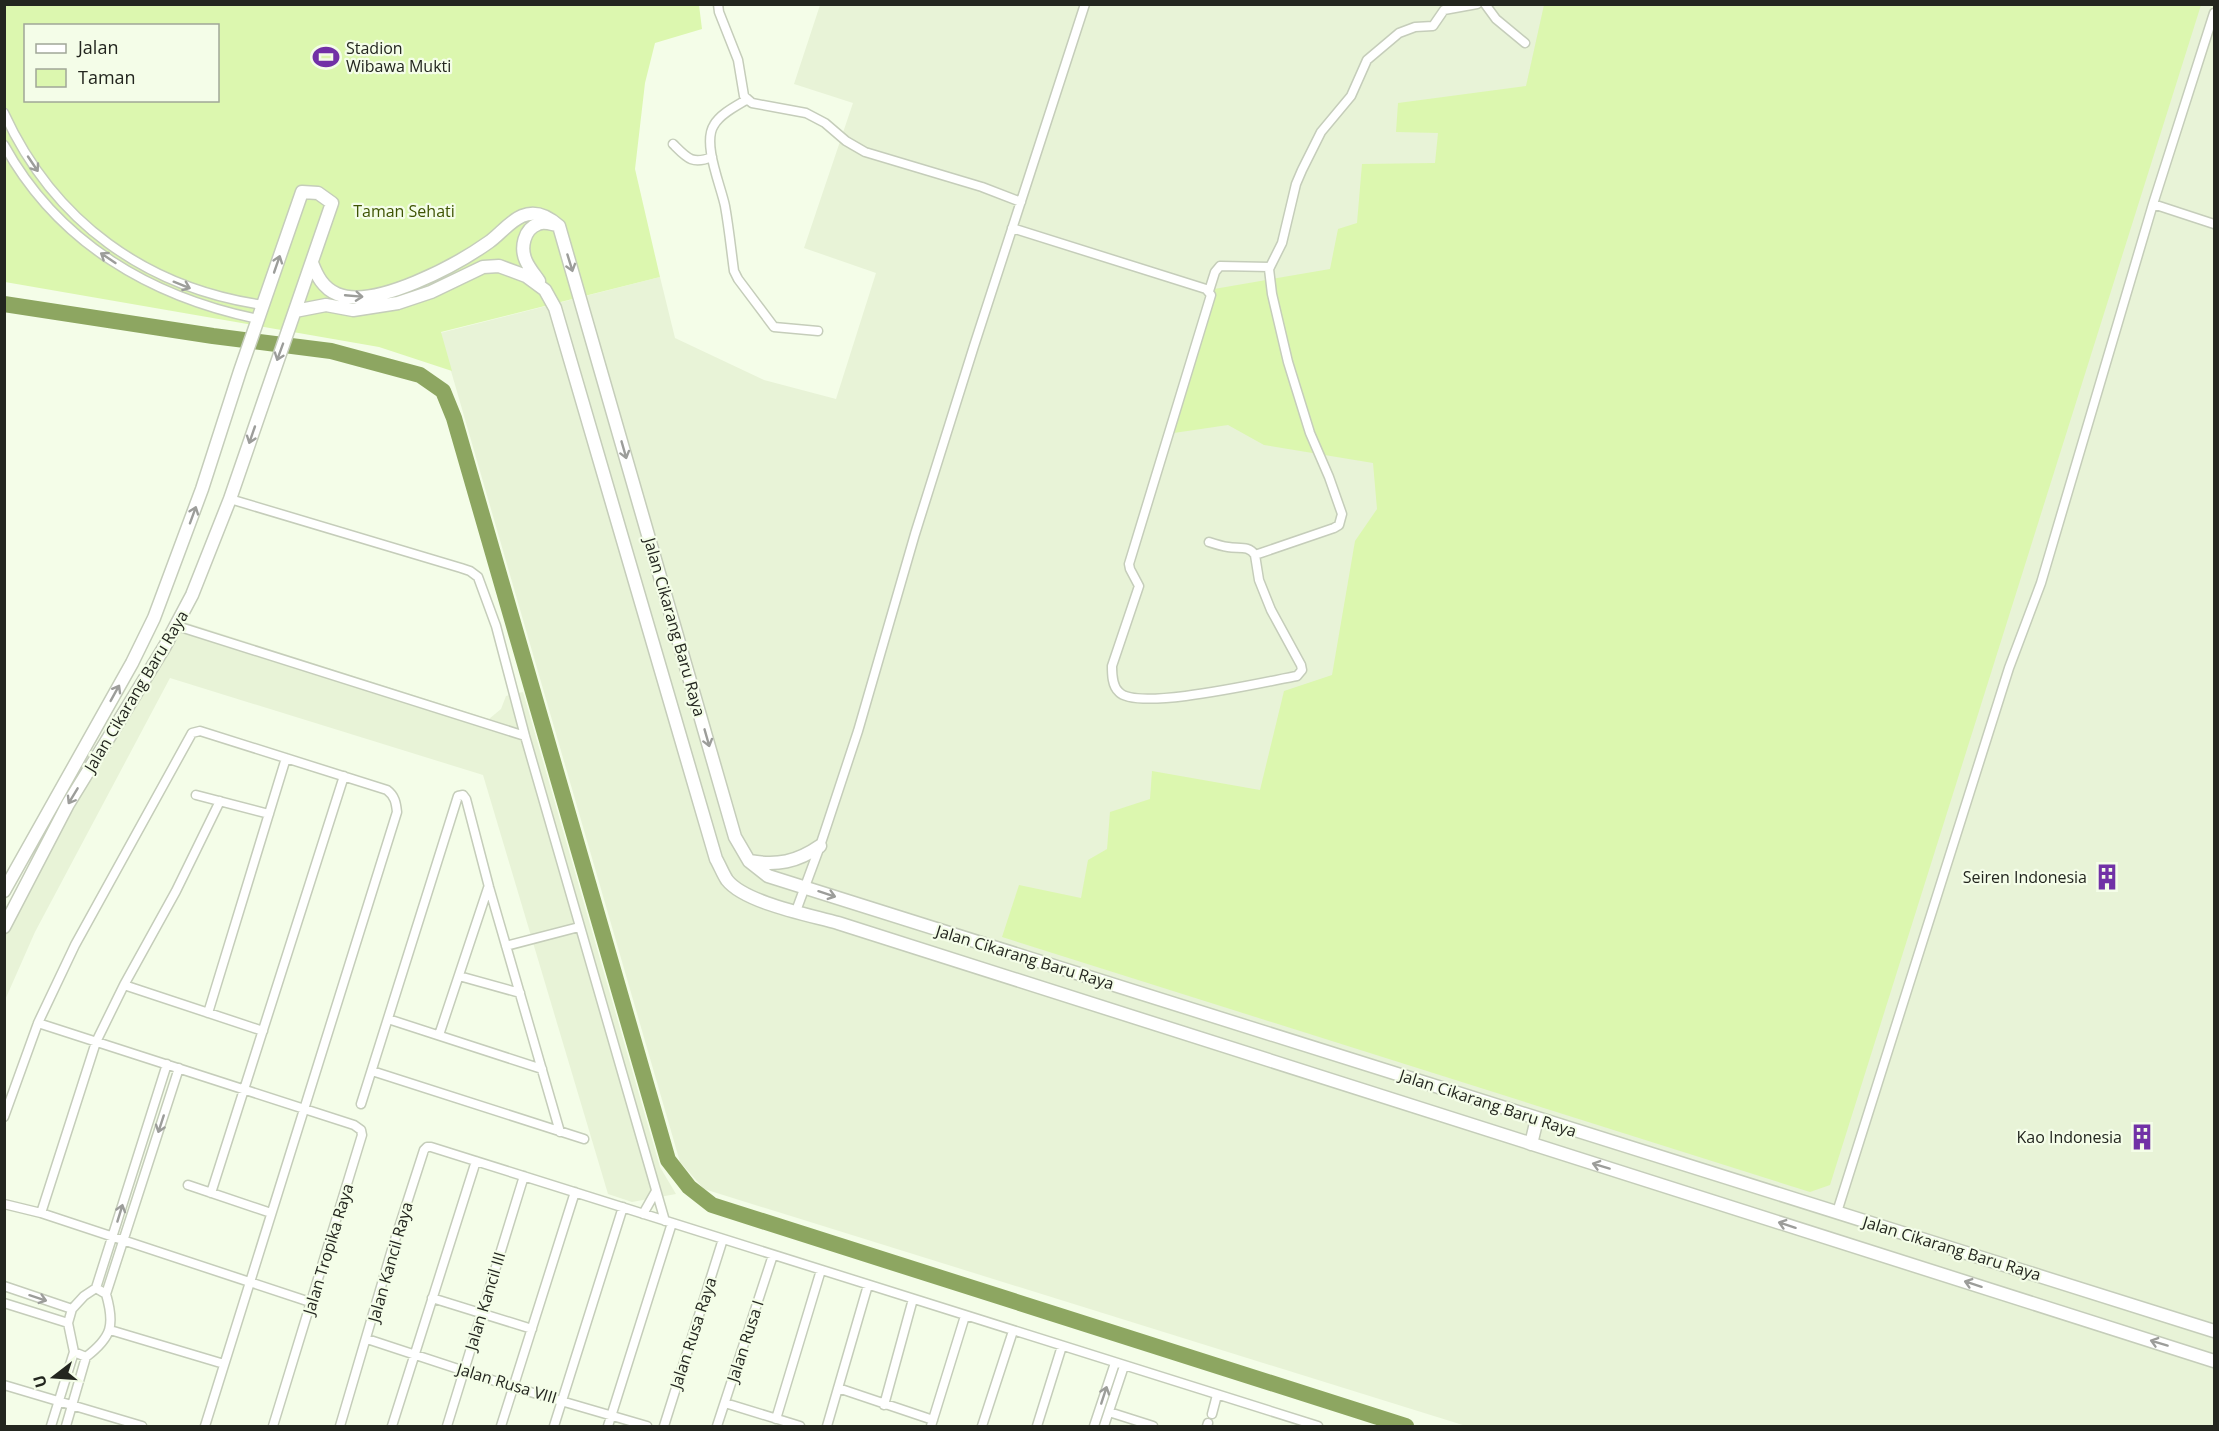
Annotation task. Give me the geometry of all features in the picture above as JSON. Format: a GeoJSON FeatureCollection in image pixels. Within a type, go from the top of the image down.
{"type":"FeatureCollection","features":[{"type":"Feature","properties":{"kind":"main road","name":"Jalan Cikarang Baru Raya"},"geometry":{"type":"LineString","coordinates":[[4,891],[127,673],[154,618],[202,489],[302,192],[318,193],[332,203],[230,499],[192,595],[177,626],[68,804],[4,927]]}},
{"type":"Feature","properties":{"kind":"main road"},"geometry":{"type":"LineString","coordinates":[[312,263],[324,285],[337,294],[359,298],[394,291],[427,277],[488,243],[522,216],[541,214],[559,226]]}},
{"type":"Feature","properties":{"kind":"main road","name":"Jalan Cikarang Baru Raya"},"geometry":{"type":"LineString","coordinates":[[2214,1331],[768,876],[758,870],[749,861],[735,837],[559,226],[547,223],[538,224],[528,231],[524,241],[525,260],[545,290],[559,319],[716,859],[728,881],[746,894],[2214,1360]]}},
{"type":"Feature","properties":{"kind":"main road"},"geometry":{"type":"LineString","coordinates":[[295,311],[326,305],[353,310],[398,303],[431,291],[483,267],[499,266],[515,271],[545,290]]}},
{"type":"Feature","properties":{"kind":"main road"},"geometry":{"type":"LineString","coordinates":[[749,861],[768,864],[786,862],[804,856],[820,846]]}},
{"type":"Feature","properties":{"kind":"main road"},"geometry":{"type":"LineString","coordinates":[[1531,1144],[1537,1119]]}},
{"type":"Feature","properties":{"kind":"street"},"geometry":{"type":"LineString","coordinates":[[718,4],[738,60],[746,100]]}},
{"type":"Feature","properties":{"kind":"street"},"geometry":{"type":"LineString","coordinates":[[796,911],[858,731],[974,346],[1085,4]]}},
{"type":"Feature","properties":{"kind":"street"},"geometry":{"type":"LineString","coordinates":[[1255,555],[1334,528],[1340,525],[1342,520],[1329,477],[1310,433],[1288,362],[1272,294],[1270,267],[1282,243],[1296,184],[1321,132],[1351,96],[1367,60],[1399,33],[1415,27],[1433,26],[1444,10],[1477,4]]}},
{"type":"Feature","properties":{"kind":"street"},"geometry":{"type":"LineString","coordinates":[[1485,4],[1496,19],[1525,43]]}},
{"type":"Feature","properties":{"kind":"street"},"geometry":{"type":"LineString","coordinates":[[1837,1212],[2009,668],[2041,583],[2153,204],[2214,13]]}},
{"type":"Feature","properties":{"kind":"street"},"geometry":{"type":"LineString","coordinates":[[746,100],[714,124],[711,132],[712,157],[725,205],[734,271],[774,327],[818,330]]}},
{"type":"Feature","properties":{"kind":"street"},"geometry":{"type":"LineString","coordinates":[[746,100],[807,113],[825,123],[846,141],[866,152],[982,187],[1021,202]]}},
{"type":"Feature","properties":{"kind":"street"},"geometry":{"type":"LineString","coordinates":[[4,113],[23,149],[49,187],[83,223],[106,243],[157,274],[185,286],[214,296],[263,305]]}},
{"type":"Feature","properties":{"kind":"street"},"geometry":{"type":"LineString","coordinates":[[673,144],[694,161],[699,162],[712,157]]}},
{"type":"Feature","properties":{"kind":"street"},"geometry":{"type":"LineString","coordinates":[[4,145],[28,182],[50,208],[101,254],[160,289],[192,302],[258,319]]}},
{"type":"Feature","properties":{"kind":"street"},"geometry":{"type":"LineString","coordinates":[[2153,204],[2214,224]]}},
{"type":"Feature","properties":{"kind":"street"},"geometry":{"type":"LineString","coordinates":[[1012,228],[1209,291]]}},
{"type":"Feature","properties":{"kind":"street"},"geometry":{"type":"LineString","coordinates":[[1209,542],[1252,550],[1263,590],[1282,633],[1302,665],[1300,674],[1202,694],[1144,700],[1129,698],[1119,693],[1112,666],[1138,586],[1130,564],[1211,298],[1209,291],[1215,273],[1220,266],[1270,267]]}},
{"type":"Feature","properties":{"kind":"street"},"geometry":{"type":"LineString","coordinates":[[230,499],[461,568],[478,577],[496,626],[579,927],[656,1191],[669,1222],[608,1426]]}},
{"type":"Feature","properties":{"kind":"street"},"geometry":{"type":"LineString","coordinates":[[177,626],[525,736]]}},
{"type":"Feature","properties":{"kind":"street"},"geometry":{"type":"LineString","coordinates":[[4,1117],[38,1023],[75,945],[192,733],[200,731],[387,790],[396,801],[397,812],[205,1426]]}},
{"type":"Feature","properties":{"kind":"street"},"geometry":{"type":"LineString","coordinates":[[208,1013],[286,758]]}},
{"type":"Feature","properties":{"kind":"street"},"geometry":{"type":"LineString","coordinates":[[212,1194],[344,776]]}},
{"type":"Feature","properties":{"kind":"street"},"geometry":{"type":"LineString","coordinates":[[196,795],[268,814]]}},
{"type":"Feature","properties":{"kind":"street"},"geometry":{"type":"LineString","coordinates":[[361,1104],[460,795],[463,795],[561,1132]]}},
{"type":"Feature","properties":{"kind":"street"},"geometry":{"type":"LineString","coordinates":[[41,1214],[96,1042],[176,891],[220,801]]}},
{"type":"Feature","properties":{"kind":"street"},"geometry":{"type":"LineString","coordinates":[[439,1035],[489,887]]}},
{"type":"Feature","properties":{"kind":"street"},"geometry":{"type":"LineString","coordinates":[[506,946],[579,927]]}},
{"type":"Feature","properties":{"kind":"street"},"geometry":{"type":"LineString","coordinates":[[459,976],[520,993]]}},
{"type":"Feature","properties":{"kind":"street"},"geometry":{"type":"LineString","coordinates":[[124,986],[263,1031]]}},
{"type":"Feature","properties":{"kind":"street"},"geometry":{"type":"LineString","coordinates":[[388,1019],[542,1069]]}},
{"type":"Feature","properties":{"kind":"street"},"geometry":{"type":"LineString","coordinates":[[38,1023],[304,1109]]}},
{"type":"Feature","properties":{"kind":"street"},"geometry":{"type":"LineString","coordinates":[[51,1426],[74,1352],[68,1323],[72,1309],[84,1296],[96,1288],[167,1064]]}},
{"type":"Feature","properties":{"kind":"street"},"geometry":{"type":"LineString","coordinates":[[66,1426],[86,1357],[102,1345],[110,1330],[111,1310],[106,1294],[179,1068]]}},
{"type":"Feature","properties":{"kind":"street"},"geometry":{"type":"LineString","coordinates":[[372,1071],[584,1139]]}},
{"type":"Feature","properties":{"kind":"street","name":"Jalan Tropika Raya"},"geometry":{"type":"LineString","coordinates":[[273,1426],[362,1133],[354,1125],[304,1109]]}},
{"type":"Feature","properties":{"kind":"street","name":"Jalan Kancil Raya"},"geometry":{"type":"LineString","coordinates":[[340,1426],[368,1339],[393,1246],[426,1148],[431,1147],[476,1161]]}},
{"type":"Feature","properties":{"kind":"street"},"geometry":{"type":"LineString","coordinates":[[392,1426],[476,1161],[1318,1426]]}},
{"type":"Feature","properties":{"kind":"street","name":"Jalan Kancil III"},"geometry":{"type":"LineString","coordinates":[[447,1426],[524,1176]]}},
{"type":"Feature","properties":{"kind":"street"},"geometry":{"type":"LineString","coordinates":[[188,1185],[271,1213]]}},
{"type":"Feature","properties":{"kind":"street"},"geometry":{"type":"LineString","coordinates":[[643,1214],[656,1191]]}},
{"type":"Feature","properties":{"kind":"street"},"geometry":{"type":"LineString","coordinates":[[501,1426],[575,1192]]}},
{"type":"Feature","properties":{"kind":"street"},"geometry":{"type":"LineString","coordinates":[[4,1204],[123,1240],[312,1303]]}},
{"type":"Feature","properties":{"kind":"street"},"geometry":{"type":"LineString","coordinates":[[554,1426],[622,1207]]}},
{"type":"Feature","properties":{"kind":"street","name":"Jalan Rusa Raya"},"geometry":{"type":"LineString","coordinates":[[664,1426],[723,1239]]}},
{"type":"Feature","properties":{"kind":"street","name":"Jalan Rusa I"},"geometry":{"type":"LineString","coordinates":[[717,1426],[773,1255]]}},
{"type":"Feature","properties":{"kind":"street"},"geometry":{"type":"LineString","coordinates":[[776,1419],[821,1270]]}},
{"type":"Feature","properties":{"kind":"street"},"geometry":{"type":"LineString","coordinates":[[827,1426],[868,1285]]}},
{"type":"Feature","properties":{"kind":"street"},"geometry":{"type":"LineString","coordinates":[[4,1286],[72,1309]]}},
{"type":"Feature","properties":{"kind":"street"},"geometry":{"type":"LineString","coordinates":[[96,1288],[106,1294]]}},
{"type":"Feature","properties":{"kind":"street"},"geometry":{"type":"LineString","coordinates":[[432,1298],[532,1329]]}},
{"type":"Feature","properties":{"kind":"street"},"geometry":{"type":"LineString","coordinates":[[884,1405],[913,1299]]}},
{"type":"Feature","properties":{"kind":"street"},"geometry":{"type":"LineString","coordinates":[[4,1303],[68,1323]]}},
{"type":"Feature","properties":{"kind":"street"},"geometry":{"type":"LineString","coordinates":[[838,1388],[932,1423],[965,1316]]}},
{"type":"Feature","properties":{"kind":"street"},"geometry":{"type":"LineString","coordinates":[[110,1330],[224,1364]]}},
{"type":"Feature","properties":{"kind":"street"},"geometry":{"type":"LineString","coordinates":[[982,1426],[1013,1331]]}},
{"type":"Feature","properties":{"kind":"street","name":"Jalan Rusa VIII"},"geometry":{"type":"LineString","coordinates":[[368,1339],[513,1387],[647,1426]]}},
{"type":"Feature","properties":{"kind":"street"},"geometry":{"type":"LineString","coordinates":[[1037,1426],[1062,1346]]}},
{"type":"Feature","properties":{"kind":"street"},"geometry":{"type":"LineString","coordinates":[[74,1352],[86,1357]]}},
{"type":"Feature","properties":{"kind":"street"},"geometry":{"type":"LineString","coordinates":[[1094,1426],[1115,1363]]}},
{"type":"Feature","properties":{"kind":"street"},"geometry":{"type":"LineString","coordinates":[[1104,1426],[1124,1366]]}},
{"type":"Feature","properties":{"kind":"street"},"geometry":{"type":"LineString","coordinates":[[4,1385],[142,1426]]}},
{"type":"Feature","properties":{"kind":"street"},"geometry":{"type":"LineString","coordinates":[[1212,1414],[1217,1395]]}},
{"type":"Feature","properties":{"kind":"street"},"geometry":{"type":"LineString","coordinates":[[725,1403],[800,1426]]}},
{"type":"Feature","properties":{"kind":"street"},"geometry":{"type":"LineString","coordinates":[[1109,1412],[1153,1426]]}},
{"type":"Feature","properties":{"kind":"shaded area"},"geometry":{"type":"Polygon","coordinates":[[[820,5],[2214,5],[2214,1426],[1466,1426],[704,1189],[680,1162],[440,333],[660,277],[675,338],[764,380],[836,399],[876,273],[804,248],[853,103],[794,84],[820,5]]]}},
{"type":"Feature","properties":{"kind":"shaded area"},"geometry":{"type":"Polygon","coordinates":[[[175,619],[489,719],[501,709],[506,696],[523,692],[660,1167],[676,1194],[632,1202],[608,1194],[483,775],[170,678],[35,932],[5,1000],[5,931],[175,619]]]}},
{"type":"Feature","properties":{"kind":"green space","name":"Taman Sehati"},"geometry":{"type":"Polygon","coordinates":[[[4,5],[699,5],[702,29],[655,43],[645,83],[635,169],[660,277],[441,332],[452,371],[379,347],[5,282],[4,5]]]}},
{"type":"Feature","properties":{"kind":"green space"},"geometry":{"type":"Polygon","coordinates":[[[1544,5],[2201,5],[1830,1185],[1810,1192],[1002,937],[1019,885],[1081,898],[1088,860],[1107,849],[1110,812],[1150,799],[1152,771],[1260,790],[1284,691],[1332,675],[1355,541],[1377,509],[1373,463],[1264,445],[1228,425],[1167,434],[1214,289],[1330,269],[1338,229],[1357,223],[1362,164],[1435,163],[1438,133],[1396,132],[1398,103],[1526,86],[1544,5]]]}},
{"type":"Feature","properties":{"kind":"waterway"},"geometry":{"type":"LineString","coordinates":[[4,304],[213,336],[331,351],[420,375],[443,391],[454,418],[668,1160],[689,1187],[712,1205],[1406,1426]]}},
{"type":"Feature","properties":{"kind":"place","name":"Stadion Wibawa Mukti"},"geometry":{"type":"Point","coordinates":[326,57]}},
{"type":"Feature","properties":{"kind":"place","name":"Seiren Indonesia"},"geometry":{"type":"Point","coordinates":[2107,877]}},
{"type":"Feature","properties":{"kind":"place","name":"Kao Indonesia"},"geometry":{"type":"Point","coordinates":[2142,1137]}}]}
